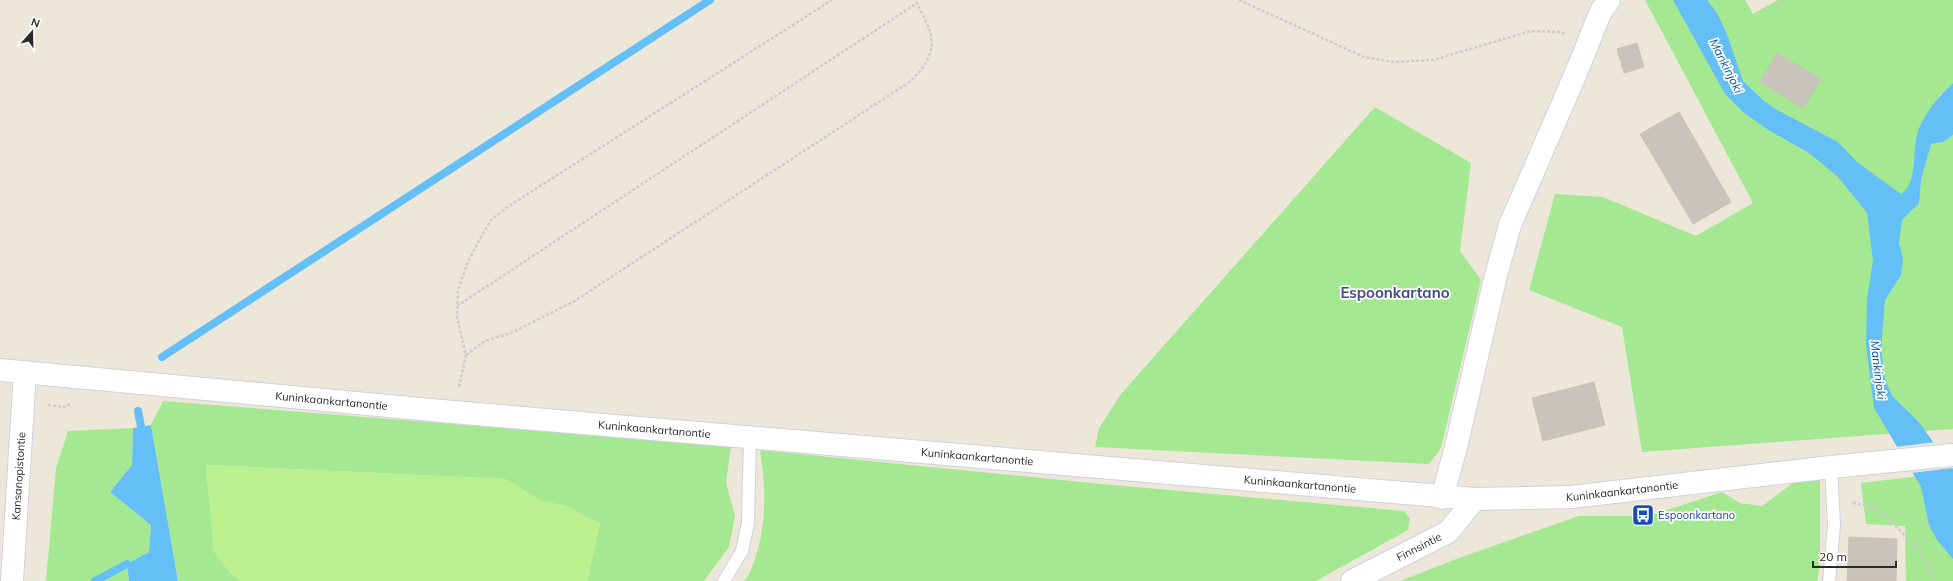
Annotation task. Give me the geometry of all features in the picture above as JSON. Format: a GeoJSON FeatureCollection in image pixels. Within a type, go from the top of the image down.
{"type":"FeatureCollection","features":[{"type":"Feature","properties":{"kind":"street"},"geometry":{"type":"LineString","coordinates":[[1442,498],[1456,447],[1495,279],[1510,225],[1601,11],[1609,0]]}},
{"type":"Feature","properties":{"kind":"street","name":"Kuninkaankartanontie"},"geometry":{"type":"LineString","coordinates":[[0,370],[453,412],[1442,498],[1475,499],[1571,497],[1831,467],[1953,456]]}},
{"type":"Feature","properties":{"kind":"street","name":"Kansanopistontie"},"geometry":{"type":"LineString","coordinates":[[12,581],[25,372]]}},
{"type":"Feature","properties":{"kind":"street","name":"Finnsintie"},"geometry":{"type":"LineString","coordinates":[[1352,581],[1448,532],[1475,499]]}},
{"type":"Feature","properties":{"kind":"lane"},"geometry":{"type":"LineString","coordinates":[[724,581],[742,551],[748,523],[750,438]]}},
{"type":"Feature","properties":{"kind":"lane"},"geometry":{"type":"LineString","coordinates":[[1829,581],[1834,525],[1831,467]]}},
{"type":"Feature","properties":{"kind":"path"},"geometry":{"type":"LineString","coordinates":[[453,412],[466,355],[457,316],[458,290],[467,264],[481,236],[492,220],[509,206],[832,0]]}},
{"type":"Feature","properties":{"kind":"path"},"geometry":{"type":"LineString","coordinates":[[466,355],[484,341],[511,333],[573,302],[911,81],[924,67],[930,53],[933,37],[915,0]]}},
{"type":"Feature","properties":{"kind":"path"},"geometry":{"type":"LineString","coordinates":[[1239,0],[1364,57],[1394,62],[1434,60],[1531,31],[1559,32],[1588,43]]}},
{"type":"Feature","properties":{"kind":"path"},"geometry":{"type":"LineString","coordinates":[[457,306],[917,3]]}},
{"type":"Feature","properties":{"kind":"path"},"geometry":{"type":"LineString","coordinates":[[1877,508],[1922,552],[1934,581]]}},
{"type":"Feature","properties":{"kind":"green space"},"geometry":{"type":"Polygon","coordinates":[[[1645,0],[1745,0],[1753,14],[1778,0],[1953,0],[1953,83],[1939,96],[1919,128],[1924,145],[1943,142],[1953,135],[1953,429],[1642,452],[1622,327],[1529,290],[1555,194],[1603,197],[1696,236],[1753,203],[1645,0]]]}},
{"type":"Feature","properties":{"kind":"green space"},"geometry":{"type":"Polygon","coordinates":[[[1375,107],[1471,163],[1460,251],[1481,280],[1441,448],[1429,464],[1095,447],[1099,428],[1121,394],[1375,107]]]}},
{"type":"Feature","properties":{"kind":"green space"},"geometry":{"type":"Polygon","coordinates":[[[163,401],[731,446],[726,483],[735,516],[729,547],[704,581],[587,581],[600,524],[566,506],[542,501],[505,479],[206,465],[214,551],[231,574],[241,581],[178,581],[151,425],[163,401]]]}},
{"type":"Feature","properties":{"kind":"green space"},"geometry":{"type":"Polygon","coordinates":[[[133,428],[132,465],[110,492],[151,525],[149,552],[127,564],[129,581],[46,581],[56,468],[68,431],[133,428]]]}},
{"type":"Feature","properties":{"kind":"green space"},"geometry":{"type":"Polygon","coordinates":[[[760,450],[1102,484],[1404,511],[1410,519],[1408,530],[1316,581],[744,581],[749,574],[755,559],[762,532],[764,491],[760,450]]]}},
{"type":"Feature","properties":{"kind":"green space"},"geometry":{"type":"Polygon","coordinates":[[[206,465],[505,479],[542,501],[566,506],[600,524],[587,581],[241,581],[231,574],[214,552],[206,465]]]}},
{"type":"Feature","properties":{"kind":"green space"},"geometry":{"type":"Polygon","coordinates":[[[1953,472],[1953,581],[1906,581],[1905,526],[1866,524],[1861,483],[1953,472]]]}},
{"type":"Feature","properties":{"kind":"green space"},"geometry":{"type":"Polygon","coordinates":[[[1820,480],[1820,565],[1817,581],[1400,581],[1456,559],[1579,516],[1649,516],[1722,492],[1740,503],[1762,506],[1793,483],[1820,480]]]}},
{"type":"Feature","properties":{"kind":"water","name":"Mankinjoki"},"geometry":{"type":"Polygon","coordinates":[[[1673,0],[1707,0],[1717,13],[1727,34],[1743,81],[1764,101],[1777,110],[1838,142],[1857,162],[1901,194],[1907,189],[1910,182],[1919,128],[1934,103],[1953,83],[1953,135],[1943,142],[1931,144],[1921,180],[1919,203],[1902,220],[1899,243],[1903,258],[1901,275],[1885,300],[1881,349],[1885,379],[1892,396],[1918,421],[1953,469],[1953,559],[1937,540],[1929,525],[1921,487],[1874,408],[1866,345],[1867,298],[1873,261],[1867,213],[1838,177],[1809,153],[1768,130],[1743,112],[1725,94],[1673,0]]]}},
{"type":"Feature","properties":{"kind":"water"},"geometry":{"type":"Polygon","coordinates":[[[151,425],[178,581],[129,581],[127,564],[149,552],[151,525],[110,492],[132,465],[133,428],[151,425]]]}},
{"type":"Feature","properties":{"kind":"pier"},"geometry":{"type":"Polygon","coordinates":[[[1936,442],[1953,468],[1911,473],[1895,447],[1936,442]]]}},
{"type":"Feature","properties":{"kind":"building"},"geometry":{"type":"Polygon","coordinates":[[[1637,43],[1644,67],[1624,73],[1617,49],[1637,43]]]}},
{"type":"Feature","properties":{"kind":"building"},"geometry":{"type":"Polygon","coordinates":[[[1777,53],[1821,79],[1803,108],[1760,82],[1777,53]]]}},
{"type":"Feature","properties":{"kind":"building"},"geometry":{"type":"Polygon","coordinates":[[[1679,112],[1731,202],[1693,224],[1640,134],[1679,112]]]}},
{"type":"Feature","properties":{"kind":"building"},"geometry":{"type":"Polygon","coordinates":[[[1594,382],[1605,425],[1543,441],[1532,398],[1594,382]]]}},
{"type":"Feature","properties":{"kind":"building"},"geometry":{"type":"Polygon","coordinates":[[[1849,537],[1897,539],[1896,581],[1847,581],[1849,537]]]}},
{"type":"Feature","properties":{"kind":"waterway"},"geometry":{"type":"LineString","coordinates":[[162,357],[710,0]]}},
{"type":"Feature","properties":{"kind":"waterway"},"geometry":{"type":"LineString","coordinates":[[138,411],[143,437]]}},
{"type":"Feature","properties":{"kind":"waterway"},"geometry":{"type":"LineString","coordinates":[[95,581],[127,564]]}},
{"type":"Feature","properties":{"kind":"place","name":"Espoonkartano"},"geometry":{"type":"Point","coordinates":[1643,515]}},
{"type":"Feature","properties":{"kind":"district","name":"Espoonkartano"},"geometry":{"type":"Point","coordinates":[1395,293]}}]}
